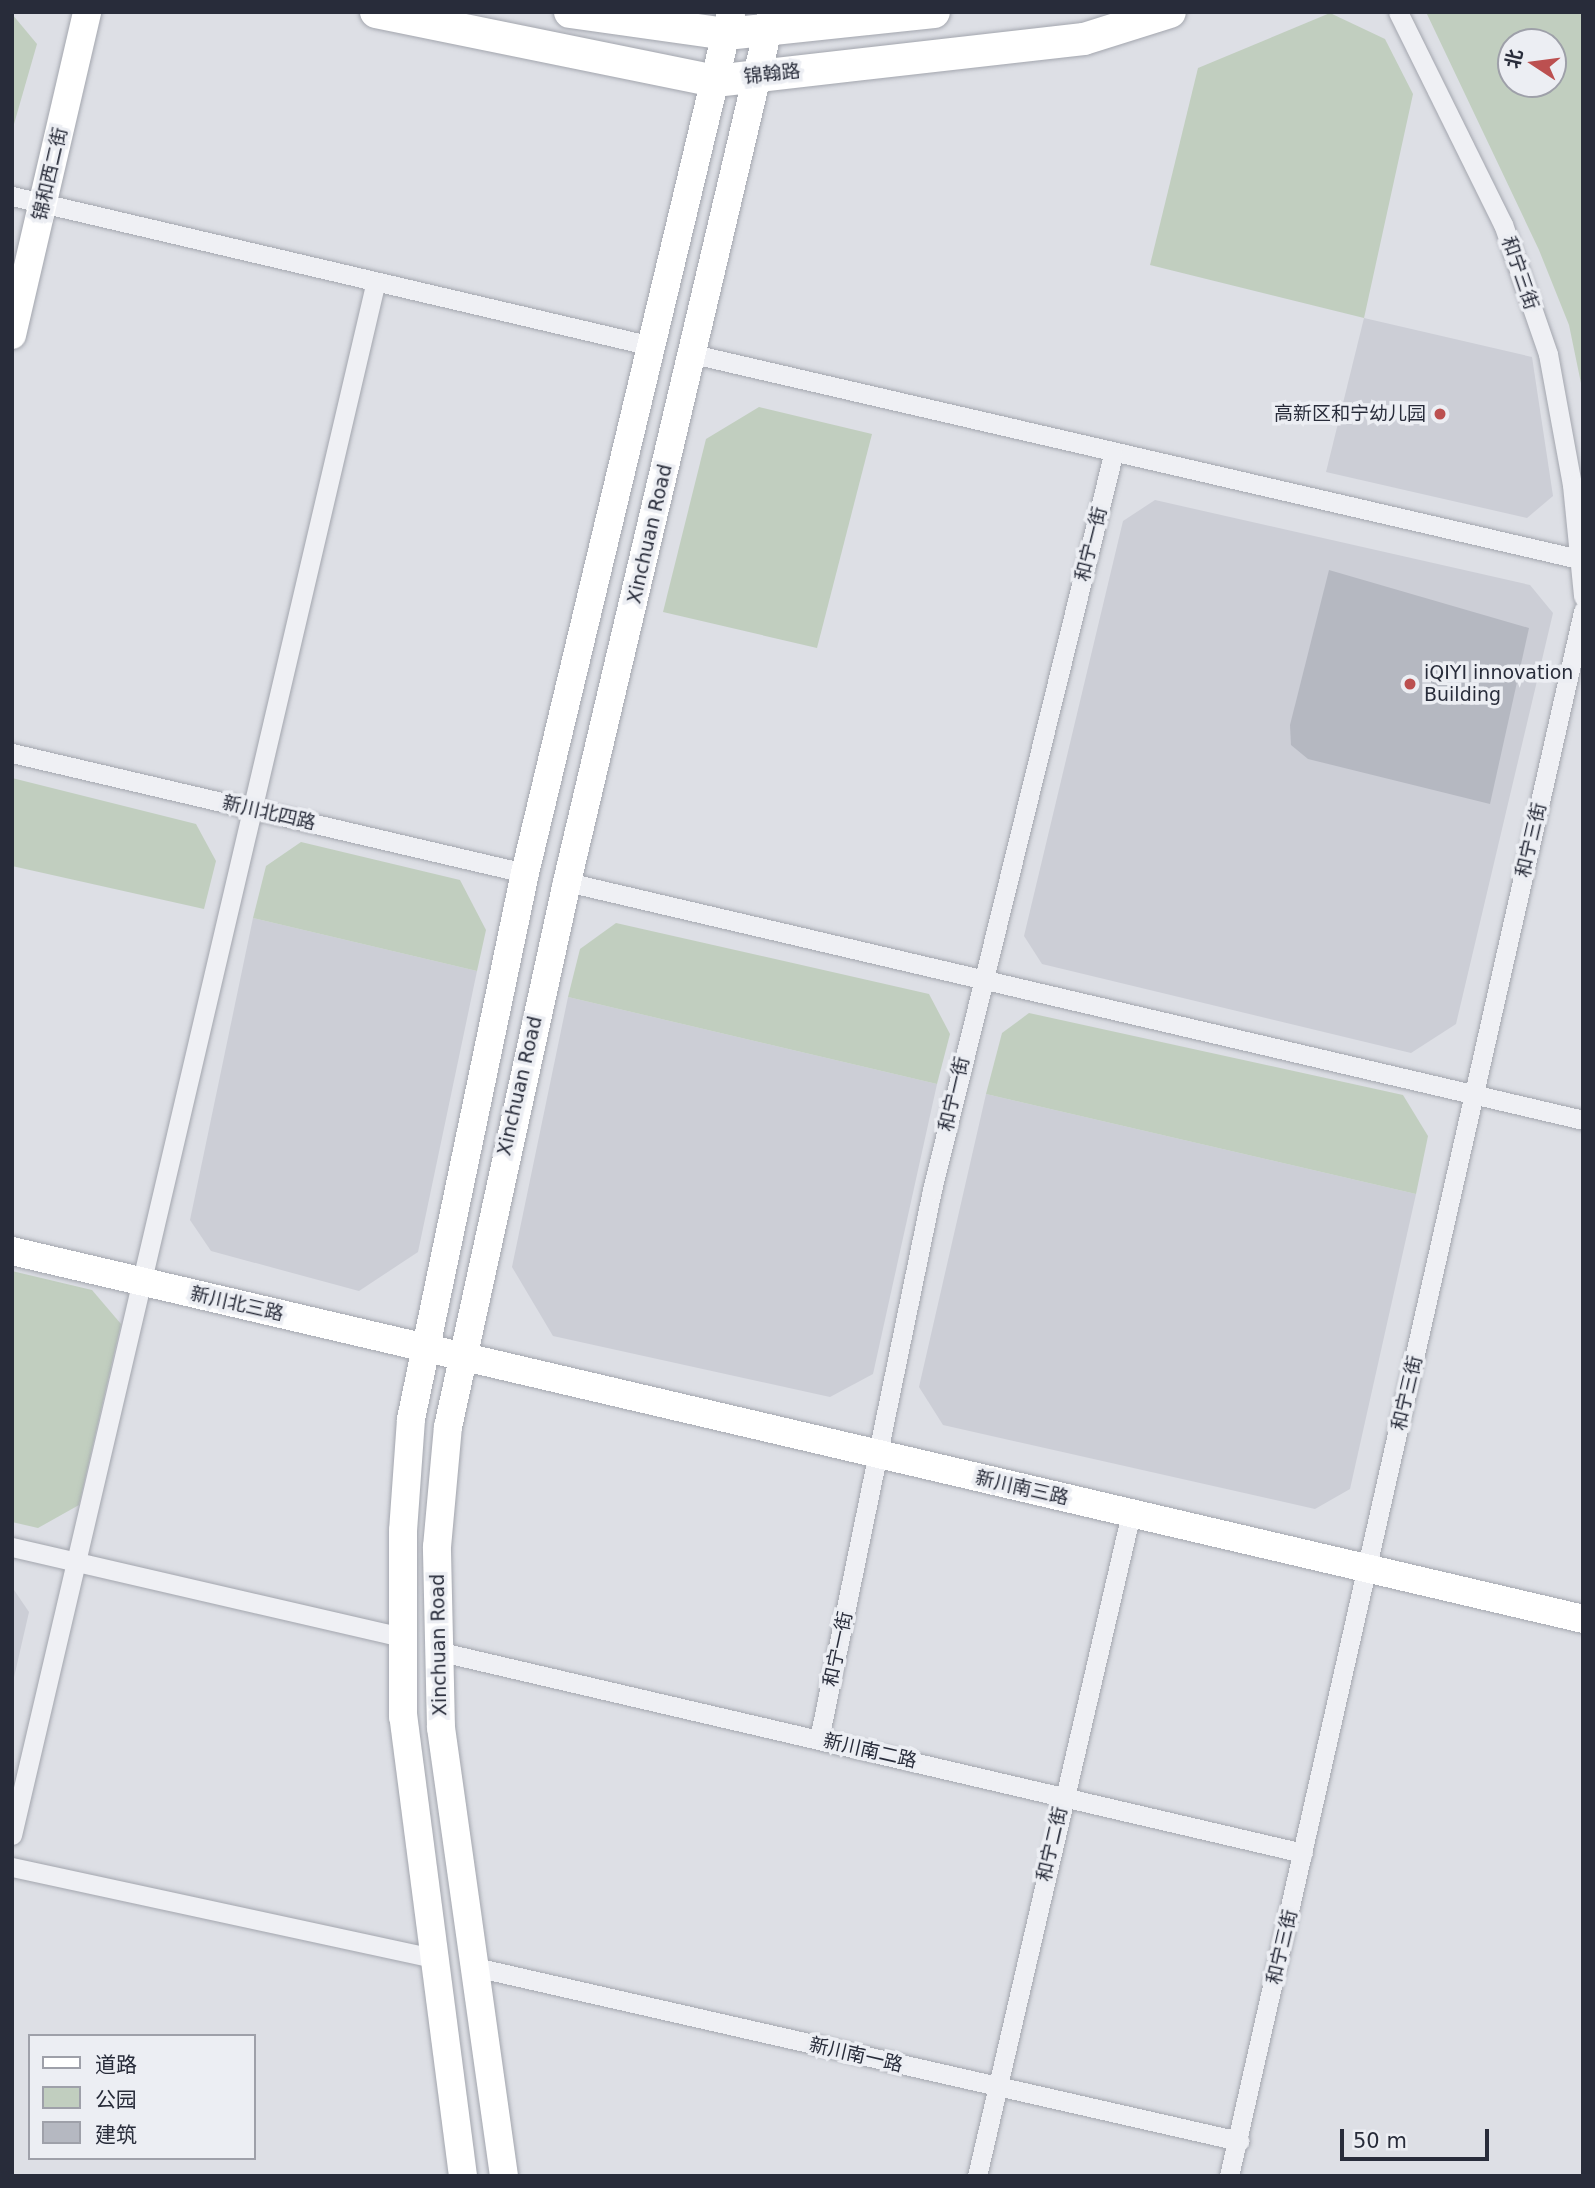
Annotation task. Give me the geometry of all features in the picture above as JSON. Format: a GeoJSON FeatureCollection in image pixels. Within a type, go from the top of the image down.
{"type":"FeatureCollection","features":[{"type":"Feature","properties":{"kind":"main road","name":"锦翰路"},"geometry":{"type":"LineString","coordinates":[[376,12],[715,81],[1084,39],[1170,12]]}},
{"type":"Feature","properties":{"kind":"main road"},"geometry":{"type":"LineString","coordinates":[[570,12],[729,23],[934,12]]}},
{"type":"Feature","properties":{"kind":"street","name":"锦和西二街"},"geometry":{"type":"LineString","coordinates":[[12,335],[87,12]]}},
{"type":"Feature","properties":{"kind":"street","name":"和宁三街"},"geometry":{"type":"LineString","coordinates":[[1398,12],[1503,224],[1548,354],[1581,559],[1583,596]]}},
{"type":"Feature","properties":{"kind":"street","name":"Xinchuan Road"},"geometry":{"type":"LineString","coordinates":[[504,2176],[475,1967],[448,1804],[437,1651],[438,1534],[461,1356],[567,882],[771,21]]}},
{"type":"Feature","properties":{"kind":"street","name":"Xinchuan Road"},"geometry":{"type":"LineString","coordinates":[[463,2176],[403,1717],[402,1531],[421,1347],[526,873],[729,23]]}},
{"type":"Feature","properties":{"kind":"street"},"geometry":{"type":"LineString","coordinates":[[12,196],[375,285],[652,346]]}},
{"type":"Feature","properties":{"kind":"street"},"geometry":{"type":"LineString","coordinates":[[12,1835],[375,285]]}},
{"type":"Feature","properties":{"kind":"street"},"geometry":{"type":"LineString","coordinates":[[694,354],[1113,455],[1581,559]]}},
{"type":"Feature","properties":{"kind":"street","name":"和宁一街"},"geometry":{"type":"LineString","coordinates":[[819,1739],[877,1454],[982,977],[1113,455]]}},
{"type":"Feature","properties":{"kind":"street","name":"和宁三街"},"geometry":{"type":"LineString","coordinates":[[1229,2176],[1583,611]]}},
{"type":"Feature","properties":{"kind":"street","name":"新川北四路"},"geometry":{"type":"LineString","coordinates":[[12,753],[526,873]]}},
{"type":"Feature","properties":{"kind":"street"},"geometry":{"type":"LineString","coordinates":[[567,882],[982,977],[1474,1097],[1583,1120]]}},
{"type":"Feature","properties":{"kind":"street","name":"新川北三路"},"geometry":{"type":"LineString","coordinates":[[12,1251],[461,1356]]}},
{"type":"Feature","properties":{"kind":"street","name":"新川南三路"},"geometry":{"type":"LineString","coordinates":[[461,1356],[1583,1619]]}},
{"type":"Feature","properties":{"kind":"street","name":"和宁二街"},"geometry":{"type":"LineString","coordinates":[[977,2176],[1131,1513]]}},
{"type":"Feature","properties":{"kind":"street"},"geometry":{"type":"LineString","coordinates":[[12,1547],[401,1637]]}},
{"type":"Feature","properties":{"kind":"street","name":"新川南二路"},"geometry":{"type":"LineString","coordinates":[[437,1651],[1064,1795],[1303,1853]]}},
{"type":"Feature","properties":{"kind":"street"},"geometry":{"type":"LineString","coordinates":[[12,1867],[434,1958]]}},
{"type":"Feature","properties":{"kind":"street","name":"新川南一路"},"geometry":{"type":"LineString","coordinates":[[475,1967],[1239,2141]]}},
{"type":"Feature","properties":{"kind":"shaded area","name":"高新区和宁幼儿园"},"geometry":{"type":"Polygon","coordinates":[[[1364,318],[1532,357],[1553,496],[1527,518],[1326,472],[1364,318]]]}},
{"type":"Feature","properties":{"kind":"shaded area"},"geometry":{"type":"Polygon","coordinates":[[[1155,500],[1530,585],[1553,613],[1456,1024],[1411,1053],[1042,964],[1024,936],[1123,521],[1155,500]]]}},
{"type":"Feature","properties":{"kind":"shaded area"},"geometry":{"type":"Polygon","coordinates":[[[253,918],[477,971],[418,1252],[359,1291],[211,1251],[190,1220],[253,918]]]}},
{"type":"Feature","properties":{"kind":"shaded area"},"geometry":{"type":"Polygon","coordinates":[[[568,997],[937,1084],[873,1374],[830,1397],[553,1336],[512,1267],[568,997]]]}},
{"type":"Feature","properties":{"kind":"shaded area"},"geometry":{"type":"Polygon","coordinates":[[[986,1094],[1416,1194],[1350,1489],[1315,1509],[943,1425],[919,1387],[986,1094]]]}},
{"type":"Feature","properties":{"kind":"shaded area"},"geometry":{"type":"Polygon","coordinates":[[[12,1587],[29,1612],[12,1686],[12,1587]]]}},
{"type":"Feature","properties":{"kind":"green space"},"geometry":{"type":"Polygon","coordinates":[[[1426,12],[1583,12],[1583,393],[1569,325],[1539,250],[1426,12]]]}},
{"type":"Feature","properties":{"kind":"green space"},"geometry":{"type":"Polygon","coordinates":[[[1330,13],[1385,39],[1413,94],[1364,318],[1150,265],[1198,68],[1330,13]]]}},
{"type":"Feature","properties":{"kind":"green space"},"geometry":{"type":"Polygon","coordinates":[[[12,14],[37,44],[12,131],[12,14]]]}},
{"type":"Feature","properties":{"kind":"green space"},"geometry":{"type":"Polygon","coordinates":[[[759,407],[872,434],[817,648],[663,612],[706,439],[759,407]]]}},
{"type":"Feature","properties":{"kind":"green space"},"geometry":{"type":"Polygon","coordinates":[[[12,778],[196,824],[216,861],[204,909],[12,866],[12,778]]]}},
{"type":"Feature","properties":{"kind":"green space"},"geometry":{"type":"Polygon","coordinates":[[[301,842],[460,880],[486,930],[477,971],[253,918],[266,866],[301,842]]]}},
{"type":"Feature","properties":{"kind":"green space"},"geometry":{"type":"Polygon","coordinates":[[[616,923],[929,994],[950,1034],[937,1084],[568,997],[580,949],[616,923]]]}},
{"type":"Feature","properties":{"kind":"green space"},"geometry":{"type":"Polygon","coordinates":[[[1029,1013],[1403,1095],[1428,1136],[1416,1194],[986,1094],[1002,1033],[1029,1013]]]}},
{"type":"Feature","properties":{"kind":"green space"},"geometry":{"type":"Polygon","coordinates":[[[12,1271],[92,1290],[121,1324],[79,1505],[38,1528],[12,1522],[12,1271]]]}},
{"type":"Feature","properties":{"kind":"building","name":"iQIYI innovation Building"},"geometry":{"type":"Polygon","coordinates":[[[1329,570],[1529,628],[1490,804],[1308,759],[1291,745],[1290,725],[1329,570]]]}},
{"type":"Feature","properties":{"kind":"place","name":"高新区和宁幼儿园"},"geometry":{"type":"Point","coordinates":[1440,414]}},
{"type":"Feature","properties":{"kind":"place","name":"iQIYI innovation Building"},"geometry":{"type":"Point","coordinates":[1410,684]}}]}
